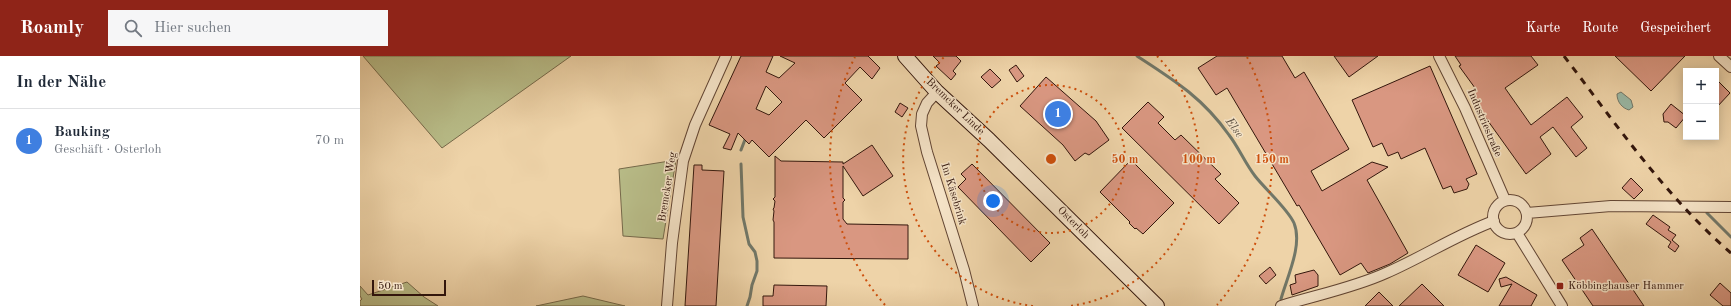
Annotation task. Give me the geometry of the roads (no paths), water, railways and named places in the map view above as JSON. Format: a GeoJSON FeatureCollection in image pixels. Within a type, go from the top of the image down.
{"type":"FeatureCollection","features":[{"type":"Feature","properties":{"kind":"main road","name":"Bremcker Linde"},"geometry":{"type":"LineString","coordinates":[[904,56],[938,92],[989,140]]}},
{"type":"Feature","properties":{"kind":"main road","name":"Osterloh"},"geometry":{"type":"LineString","coordinates":[[989,140],[1157,306]]}},
{"type":"Feature","properties":{"kind":"street","name":"Bremcker Weg"},"geometry":{"type":"LineString","coordinates":[[667,306],[672,243],[683,161],[695,125],[726,56]]}},
{"type":"Feature","properties":{"kind":"street","name":"Industriestraße"},"geometry":{"type":"LineString","coordinates":[[1439,56],[1465,108],[1505,200]]}},
{"type":"Feature","properties":{"kind":"street"},"geometry":{"type":"LineString","coordinates":[[1719,56],[1731,67]]}},
{"type":"Feature","properties":{"kind":"street","name":"Im Käsebrink"},"geometry":{"type":"LineString","coordinates":[[938,92],[927,103],[922,114],[921,126],[927,152],[964,270],[973,306]]}},
{"type":"Feature","properties":{"kind":"street"},"geometry":{"type":"LineString","coordinates":[[1505,200],[1521,203],[1527,213],[1526,225],[1518,233],[1513,234],[1503,233],[1496,226],[1493,215],[1499,204],[1505,200]]}},
{"type":"Feature","properties":{"kind":"street"},"geometry":{"type":"LineString","coordinates":[[1527,213],[1611,206],[1731,207]]}},
{"type":"Feature","properties":{"kind":"street"},"geometry":{"type":"LineString","coordinates":[[1281,306],[1344,288],[1387,273],[1465,233],[1494,221]]}},
{"type":"Feature","properties":{"kind":"street"},"geometry":{"type":"LineString","coordinates":[[1518,233],[1562,306]]}},
{"type":"Feature","properties":{"kind":"waterway","name":"Else"},"geometry":{"type":"LineString","coordinates":[[1137,56],[1176,82],[1209,110],[1233,140],[1255,176],[1291,217],[1294,223],[1297,241],[1293,261],[1281,299]]}},
{"type":"Feature","properties":{"kind":"waterway"},"geometry":{"type":"LineString","coordinates":[[741,150],[746,137]]}},
{"type":"Feature","properties":{"kind":"waterway"},"geometry":{"type":"LineString","coordinates":[[741,164],[743,217],[749,244],[755,252],[757,261],[757,271],[747,306]]}},
{"type":"Feature","properties":{"kind":"waterway"},"geometry":{"type":"LineString","coordinates":[[1707,213],[1731,237]]}},
{"type":"Feature","properties":{"kind":"railway"},"geometry":{"type":"LineString","coordinates":[[1564,56],[1663,184],[1707,231],[1731,253]]}},
{"type":"Feature","properties":{"kind":"place","name":"Bauking"},"geometry":{"type":"Point","coordinates":[1058,114]}},
{"type":"Feature","properties":{"kind":"place","name":"Köbbinghauser Hammer"},"geometry":{"type":"Point","coordinates":[1560,286]}}]}
